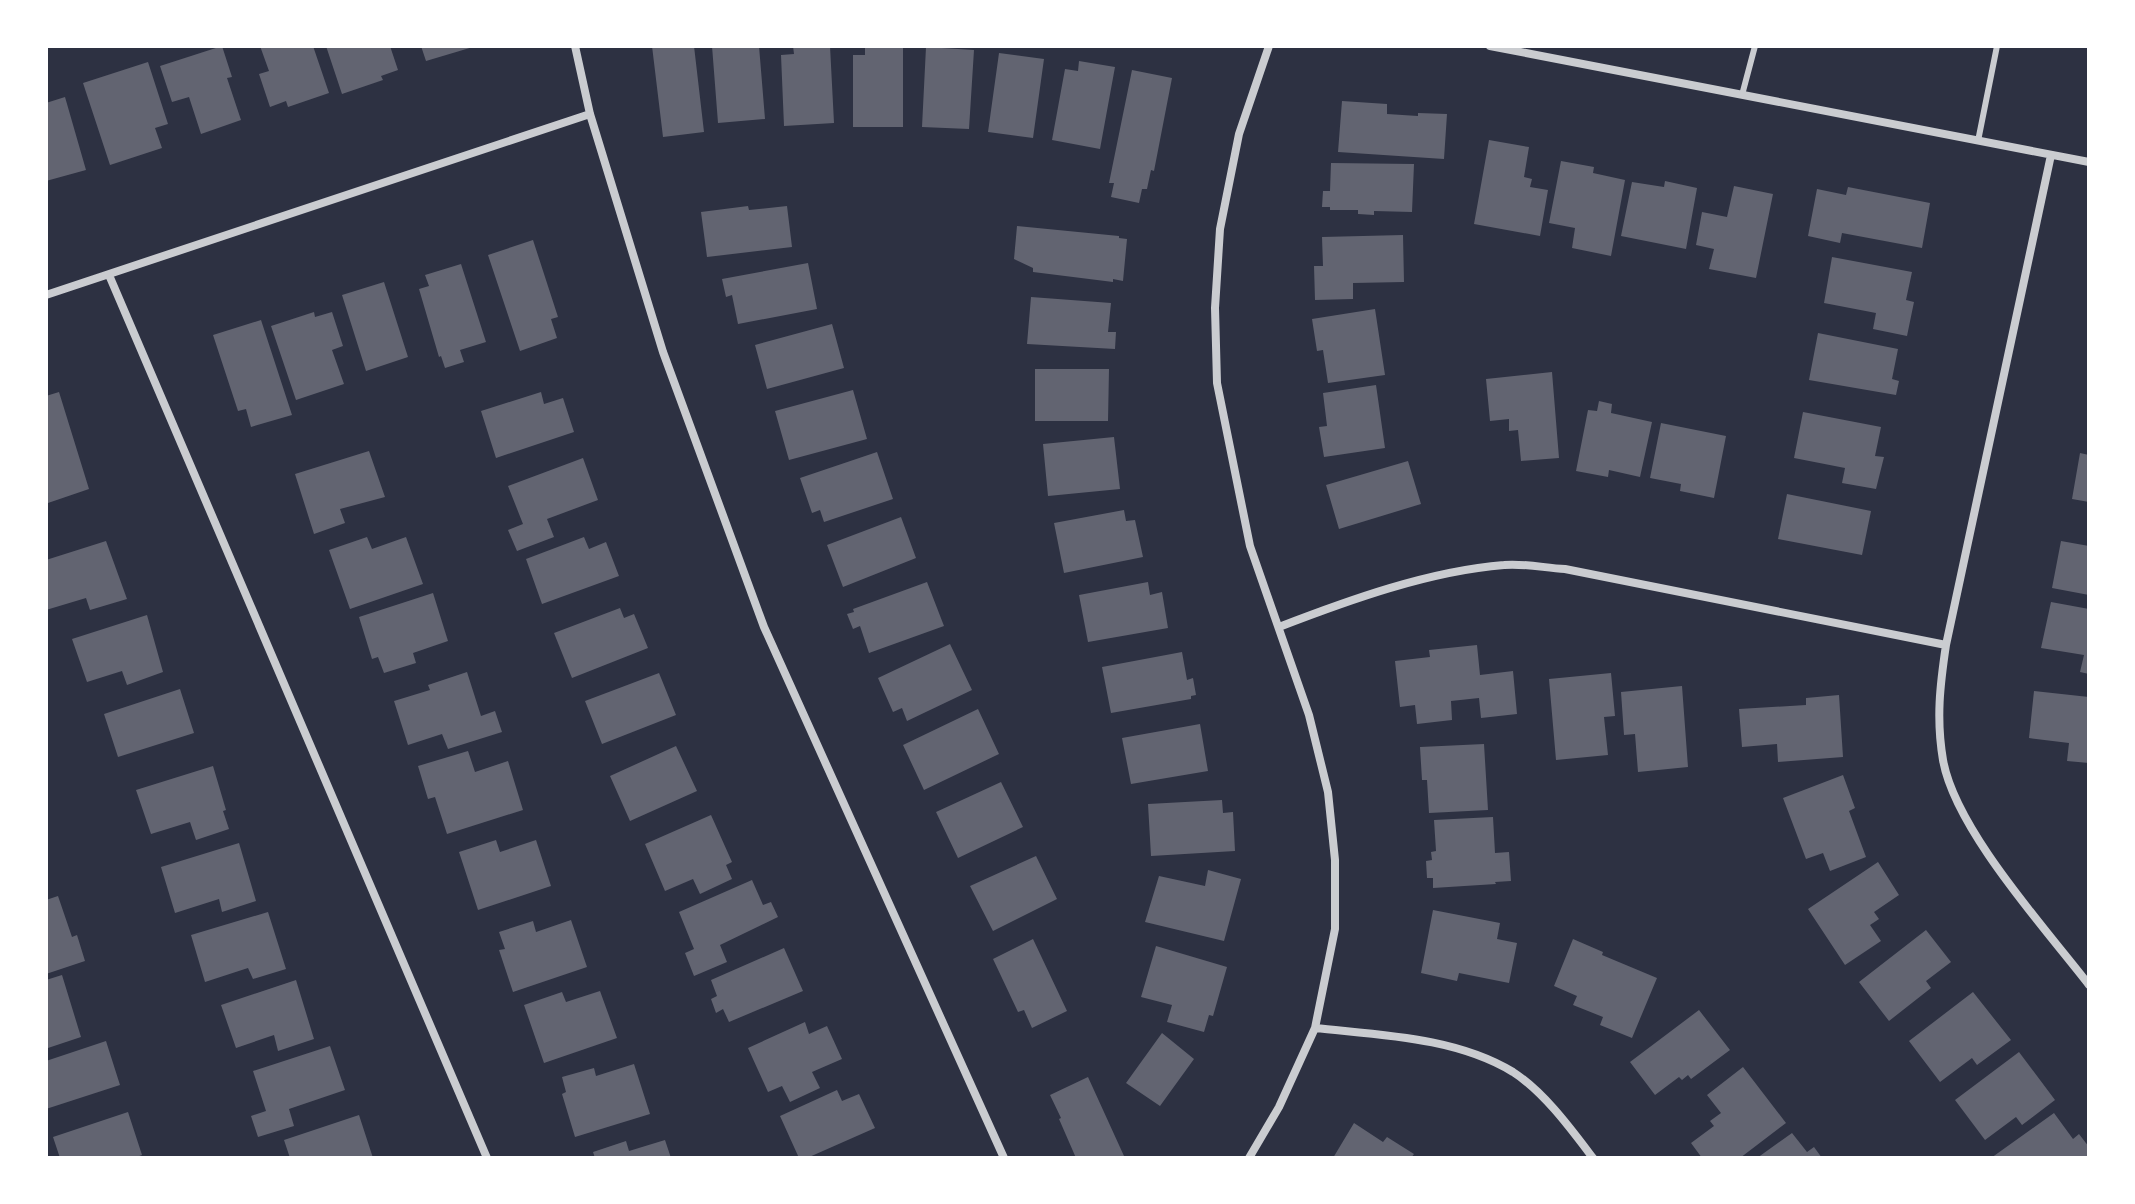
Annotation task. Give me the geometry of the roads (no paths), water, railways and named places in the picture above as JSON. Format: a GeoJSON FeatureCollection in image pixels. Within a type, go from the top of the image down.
{"type":"FeatureCollection","features":[{"type":"Feature","properties":{"kind":"street"},"geometry":{"type":"LineString","coordinates":[[575,46],[590,114],[663,352],[764,627],[1004,1158]]}},
{"type":"Feature","properties":{"kind":"street"},"geometry":{"type":"LineString","coordinates":[[1249,1158],[1279,1107],[1315,1028],[1335,929],[1335,860],[1328,792],[1309,715],[1250,546],[1217,383],[1215,308],[1220,229],[1239,134],[1269,46]]}},
{"type":"Feature","properties":{"kind":"street"},"geometry":{"type":"LineString","coordinates":[[1490,46],[2089,162]]}},
{"type":"Feature","properties":{"kind":"street"},"geometry":{"type":"LineString","coordinates":[[46,295],[590,114]]}},
{"type":"Feature","properties":{"kind":"street"},"geometry":{"type":"LineString","coordinates":[[2051,155],[1946,645],[1937,707],[1943,763],[1960,809],[1995,863],[2089,985]]}},
{"type":"Feature","properties":{"kind":"street"},"geometry":{"type":"LineString","coordinates":[[109,275],[487,1158]]}},
{"type":"Feature","properties":{"kind":"street"},"geometry":{"type":"LineString","coordinates":[[1279,627],[1346,602],[1449,573],[1506,564],[1565,569],[1946,645]]}},
{"type":"Feature","properties":{"kind":"street"},"geometry":{"type":"LineString","coordinates":[[1315,1028],[1430,1044],[1476,1054],[1514,1073],[1543,1099],[1593,1158]]}},
{"type":"Feature","properties":{"kind":"lane"},"geometry":{"type":"LineString","coordinates":[[1742,95],[1755,46]]}},
{"type":"Feature","properties":{"kind":"lane"},"geometry":{"type":"LineString","coordinates":[[1978,141],[1997,46]]}}]}
